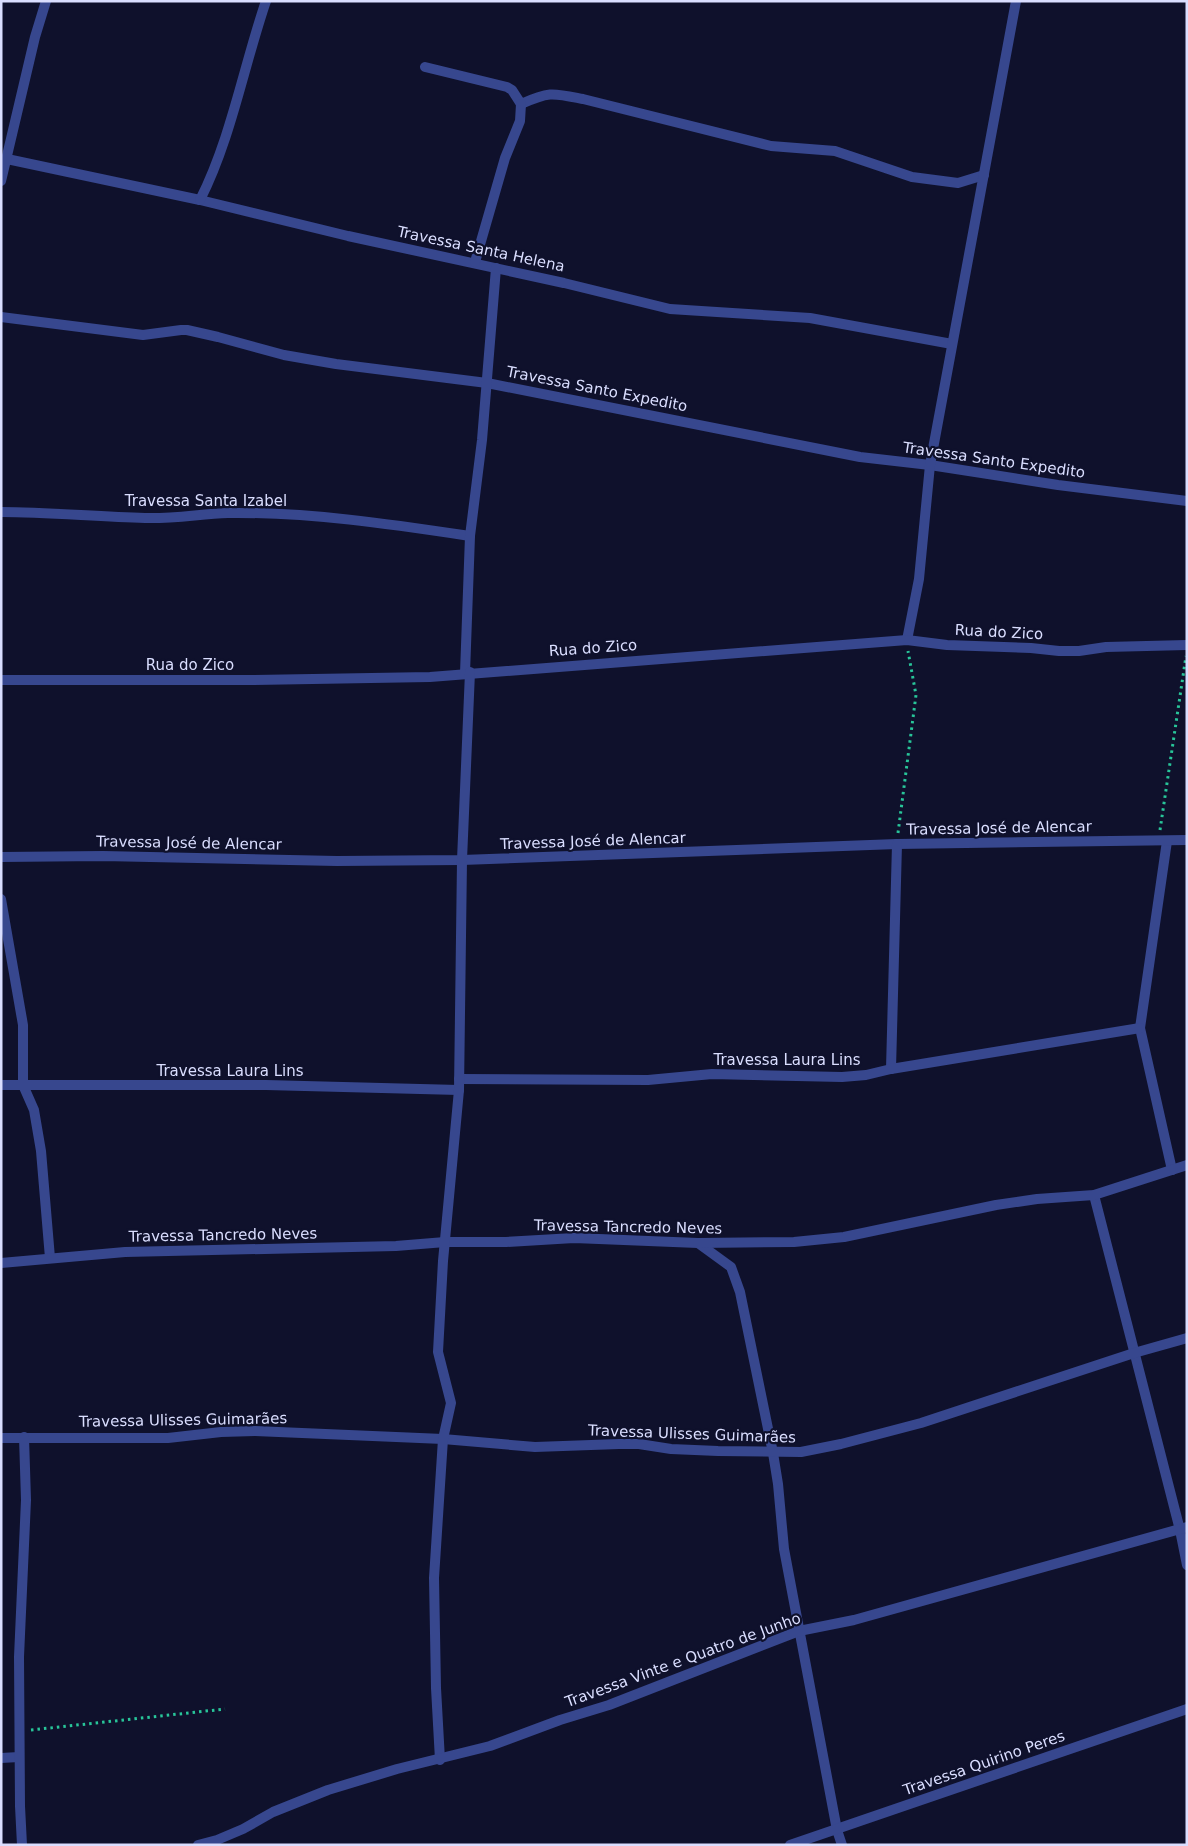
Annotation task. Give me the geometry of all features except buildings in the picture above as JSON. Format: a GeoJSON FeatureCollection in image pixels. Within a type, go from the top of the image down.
{"type":"FeatureCollection","features":[{"type":"Feature","properties":{"kind":"street"},"geometry":{"type":"LineString","coordinates":[[1,182],[7,159],[6,139],[46,1]]}},
{"type":"Feature","properties":{"kind":"street"},"geometry":{"type":"LineString","coordinates":[[200,200],[222,145],[266,1]]}},
{"type":"Feature","properties":{"kind":"street"},"geometry":{"type":"LineString","coordinates":[[907,640],[918,579],[930,465],[1016,1]]}},
{"type":"Feature","properties":{"kind":"street"},"geometry":{"type":"LineString","coordinates":[[424,67],[507,87],[512,90],[521,104],[520,122],[505,158],[475,262]]}},
{"type":"Feature","properties":{"kind":"street"},"geometry":{"type":"LineString","coordinates":[[521,104],[542,95],[556,94],[602,103],[771,146],[835,150],[912,177],[958,183],[984,175]]}},
{"type":"Feature","properties":{"kind":"street","name":"Travessa Santa Helena"},"geometry":{"type":"LineString","coordinates":[[7,159],[200,200],[348,236],[475,262],[670,309],[810,318],[952,344]]}},
{"type":"Feature","properties":{"kind":"street"},"geometry":{"type":"LineString","coordinates":[[440,1760],[436,1688],[434,1578],[443,1439],[451,1402],[438,1352],[445,1242],[459,1090],[462,860],[470,536],[482,440],[496,268]]}},
{"type":"Feature","properties":{"kind":"street","name":"Travessa Santo Expedito"},"geometry":{"type":"LineString","coordinates":[[1,316],[143,335],[187,330],[284,355],[487,383],[860,457],[1187,501]]}},
{"type":"Feature","properties":{"kind":"street","name":"Travessa Santa Izabel"},"geometry":{"type":"LineString","coordinates":[[1,512],[70,513],[145,518],[174,518],[228,513],[269,514],[375,523],[470,536]]}},
{"type":"Feature","properties":{"kind":"street","name":"Rua do Zico"},"geometry":{"type":"LineString","coordinates":[[1,680],[269,680],[430,676],[907,640],[947,645],[1066,651],[1106,647],[1187,645]]}},
{"type":"Feature","properties":{"kind":"street"},"geometry":{"type":"LineString","coordinates":[[1162,840],[1140,1028],[1172,1170]]}},
{"type":"Feature","properties":{"kind":"street","name":"Travessa José de Alencar"},"geometry":{"type":"LineString","coordinates":[[1,857],[103,856],[337,861],[462,860],[897,844],[1187,840]]}},
{"type":"Feature","properties":{"kind":"street"},"geometry":{"type":"LineString","coordinates":[[891,1069],[897,844]]}},
{"type":"Feature","properties":{"kind":"street"},"geometry":{"type":"LineString","coordinates":[[1,899],[23,1025],[23,1085],[34,1110],[38,1130],[50,1258]]}},
{"type":"Feature","properties":{"kind":"street","name":"Travessa Laura Lins"},"geometry":{"type":"LineString","coordinates":[[459,1079],[648,1080],[712,1074],[842,1077],[866,1075],[891,1069],[1140,1028]]}},
{"type":"Feature","properties":{"kind":"street","name":"Travessa Laura Lins"},"geometry":{"type":"LineString","coordinates":[[1,1086],[266,1085],[459,1090]]}},
{"type":"Feature","properties":{"kind":"street","name":"Travessa Tancredo Neves"},"geometry":{"type":"LineString","coordinates":[[1,1263],[125,1252],[386,1246],[574,1238],[698,1243],[794,1242],[844,1237],[1004,1204],[1037,1199],[1094,1195],[1187,1165]]}},
{"type":"Feature","properties":{"kind":"street"},"geometry":{"type":"LineString","coordinates":[[1094,1195],[1134,1353],[1183,1529],[1187,1566]]}},
{"type":"Feature","properties":{"kind":"street"},"geometry":{"type":"LineString","coordinates":[[698,1243],[727,1263],[734,1274],[740,1292],[773,1453],[782,1515],[784,1549],[798,1630],[837,1830],[842,1845]]}},
{"type":"Feature","properties":{"kind":"street","name":"Travessa Ulisses Guimarães"},"geometry":{"type":"LineString","coordinates":[[1,1438],[168,1438],[255,1430],[443,1439],[535,1447],[639,1444],[671,1449],[773,1453],[801,1452],[921,1423],[1134,1353],[1187,1338]]}},
{"type":"Feature","properties":{"kind":"street"},"geometry":{"type":"LineString","coordinates":[[22,1845],[19,1757],[19,1657],[26,1500],[24,1437]]}},
{"type":"Feature","properties":{"kind":"street","name":"Travessa Vinte e Quatro de Junho"},"geometry":{"type":"LineString","coordinates":[[198,1845],[217,1840],[243,1829],[273,1812],[328,1790],[396,1769],[440,1760],[490,1746],[560,1720],[609,1705],[798,1630],[854,1620],[1183,1529]]}},
{"type":"Feature","properties":{"kind":"street","name":"Travessa Quirino Peres"},"geometry":{"type":"LineString","coordinates":[[790,1845],[1187,1709]]}},
{"type":"Feature","properties":{"kind":"street"},"geometry":{"type":"LineString","coordinates":[[1,1758],[19,1757]]}},
{"type":"Feature","properties":{"kind":"path"},"geometry":{"type":"LineString","coordinates":[[897,844],[916,696],[907,640]]}},
{"type":"Feature","properties":{"kind":"path"},"geometry":{"type":"LineString","coordinates":[[1162,840],[1187,652]]}},
{"type":"Feature","properties":{"kind":"path"},"geometry":{"type":"LineString","coordinates":[[20,1731],[225,1709]]}}]}
